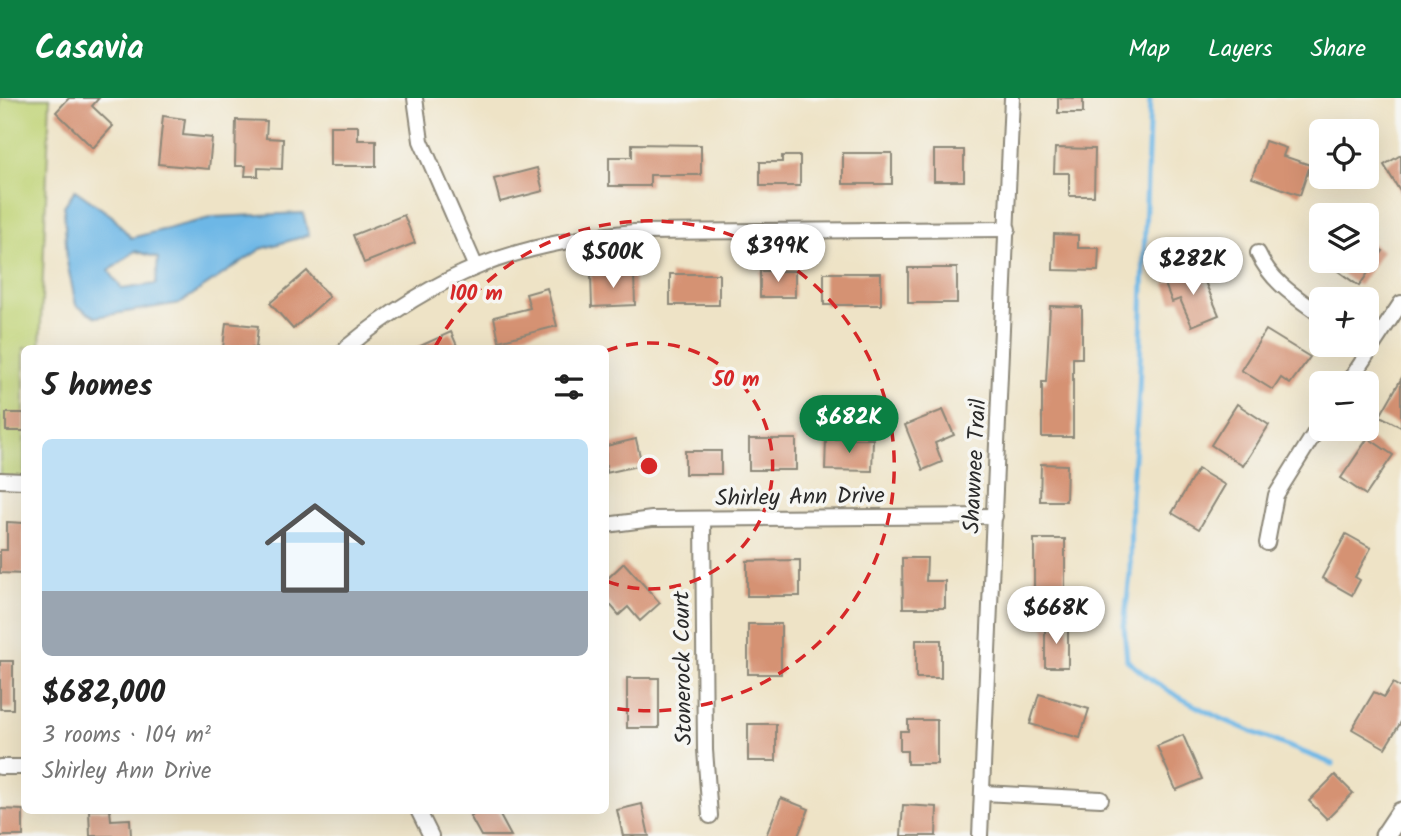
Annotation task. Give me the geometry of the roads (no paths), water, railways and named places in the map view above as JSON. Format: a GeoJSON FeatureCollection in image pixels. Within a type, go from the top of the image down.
{"type":"FeatureCollection","features":[{"type":"Feature","properties":{"kind":"street"},"geometry":{"type":"LineString","coordinates":[[415,98],[421,141],[475,265]]}},
{"type":"Feature","properties":{"kind":"street","name":"Shawnee Trail"},"geometry":{"type":"LineString","coordinates":[[980,836],[1012,98]]}},
{"type":"Feature","properties":{"kind":"street"},"geometry":{"type":"LineString","coordinates":[[350,345],[412,299],[475,265],[544,244],[634,232],[1008,229]]}},
{"type":"Feature","properties":{"kind":"street"},"geometry":{"type":"LineString","coordinates":[[1258,253],[1271,275],[1309,306]]}},
{"type":"Feature","properties":{"kind":"street"},"geometry":{"type":"LineString","coordinates":[[1379,333],[1401,303]]}},
{"type":"Feature","properties":{"kind":"street"},"geometry":{"type":"LineString","coordinates":[[1267,543],[1276,495],[1310,441]]}},
{"type":"Feature","properties":{"kind":"street"},"geometry":{"type":"LineString","coordinates":[[0,480],[21,481]]}},
{"type":"Feature","properties":{"kind":"street","name":"Shirley Ann Drive"},"geometry":{"type":"LineString","coordinates":[[609,524],[629,520],[995,516]]}},
{"type":"Feature","properties":{"kind":"street","name":"Stonerock Court"},"geometry":{"type":"LineString","coordinates":[[703,519],[705,750],[710,816]]}},
{"type":"Feature","properties":{"kind":"street"},"geometry":{"type":"LineString","coordinates":[[0,767],[21,766]]}},
{"type":"Feature","properties":{"kind":"street"},"geometry":{"type":"LineString","coordinates":[[983,793],[1101,799]]}},
{"type":"Feature","properties":{"kind":"street"},"geometry":{"type":"LineString","coordinates":[[1385,836],[1401,812]]}},
{"type":"Feature","properties":{"kind":"street"},"geometry":{"type":"LineString","coordinates":[[420,814],[431,836]]}},
{"type":"Feature","properties":{"kind":"water"},"geometry":{"type":"Polygon","coordinates":[[[75,190],[112,216],[131,238],[214,217],[303,213],[309,235],[261,249],[180,303],[96,317],[76,305],[67,262],[64,206],[75,190]],[[135,251],[109,271],[122,289],[156,284],[158,258],[135,251]]]}},
{"type":"Feature","properties":{"kind":"waterway"},"geometry":{"type":"LineString","coordinates":[[1150,98],[1139,392],[1131,497],[1130,575],[1124,625],[1127,660],[1173,693],[1198,707],[1333,764]]}}]}
